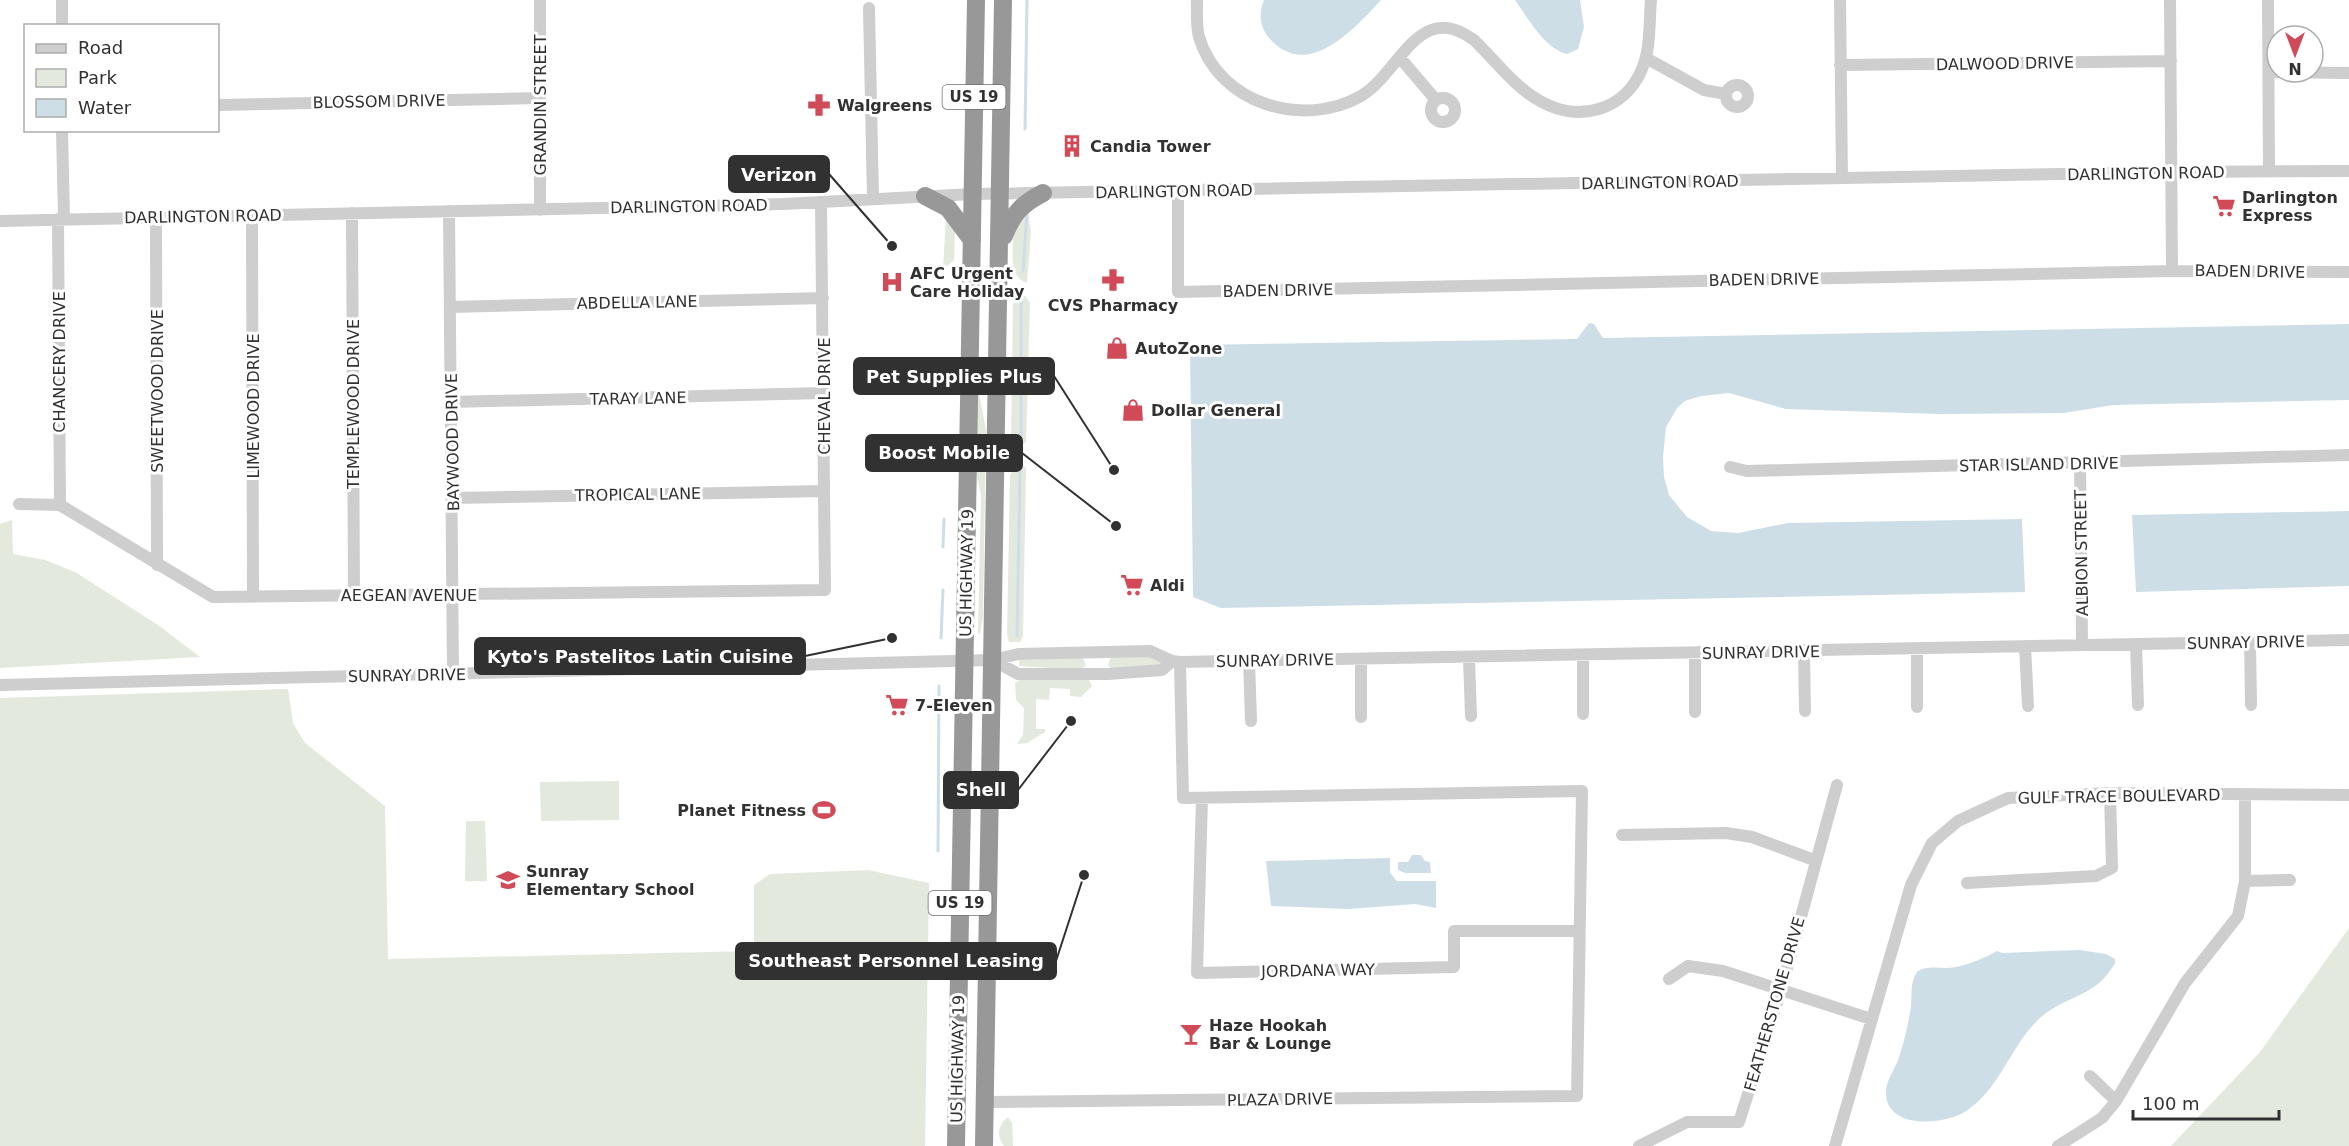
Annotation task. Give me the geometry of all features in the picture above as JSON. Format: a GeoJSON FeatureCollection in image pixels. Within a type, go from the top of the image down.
{"type":"FeatureCollection","features":[{"type":"Feature","properties":{"kind":"highway","name":"US HIGHWAY 19"},"geometry":{"type":"LineString","coordinates":[[956,1146],[976,0]]}},
{"type":"Feature","properties":{"kind":"highway","name":"US HIGHWAY 19"},"geometry":{"type":"LineString","coordinates":[[984,1146],[1004,0]]}},
{"type":"Feature","properties":{"kind":"highway"},"geometry":{"type":"LineString","coordinates":[[1000,246],[1012,216],[1026,201],[1043,193]]}},
{"type":"Feature","properties":{"kind":"highway"},"geometry":{"type":"LineString","coordinates":[[925,196],[948,208],[972,240]]}},
{"type":"Feature","properties":{"kind":"highway"},"geometry":{"type":"LineString","coordinates":[[957,1056],[969,1101],[968,1146]]}},
{"type":"Feature","properties":{"kind":"street"},"geometry":{"type":"LineString","coordinates":[[62,0],[62,24]]}},
{"type":"Feature","properties":{"kind":"street","name":"GRANDIN STREET"},"geometry":{"type":"LineString","coordinates":[[540,0],[540,210]]}},
{"type":"Feature","properties":{"kind":"street"},"geometry":{"type":"LineString","coordinates":[[1197,0],[1198,34],[1210,61],[1239,92],[1266,105],[1312,110],[1340,105],[1370,89],[1424,33],[1440,28],[1455,29],[1475,42],[1533,97],[1556,108],[1579,112],[1600,110],[1618,100],[1637,78],[1646,58],[1651,0]]}},
{"type":"Feature","properties":{"kind":"street"},"geometry":{"type":"LineString","coordinates":[[1840,0],[1842,178]]}},
{"type":"Feature","properties":{"kind":"street"},"geometry":{"type":"LineString","coordinates":[[2170,0],[2172,270]]}},
{"type":"Feature","properties":{"kind":"street"},"geometry":{"type":"LineString","coordinates":[[2268,0],[2268,24]]}},
{"type":"Feature","properties":{"kind":"street"},"geometry":{"type":"LineString","coordinates":[[868,8],[873,198]]}},
{"type":"Feature","properties":{"kind":"street"},"geometry":{"type":"LineString","coordinates":[[1401,58],[1436,100]]}},
{"type":"Feature","properties":{"kind":"street"},"geometry":{"type":"LineString","coordinates":[[1646,58],[1704,90],[1726,94]]}},
{"type":"Feature","properties":{"kind":"street","name":"DALWOOD DRIVE"},"geometry":{"type":"LineString","coordinates":[[1840,65],[2170,60]]}},
{"type":"Feature","properties":{"kind":"street"},"geometry":{"type":"LineString","coordinates":[[2325,73],[2349,73]]}},
{"type":"Feature","properties":{"kind":"street"},"geometry":{"type":"LineString","coordinates":[[2269,84],[2269,171]]}},
{"type":"Feature","properties":{"kind":"street","name":"BLOSSOM DRIVE"},"geometry":{"type":"LineString","coordinates":[[219,105],[540,98]]}},
{"type":"Feature","properties":{"kind":"street","name":"CHANCERY DRIVE"},"geometry":{"type":"LineString","coordinates":[[60,505],[62,132]]}},
{"type":"Feature","properties":{"kind":"street","name":"DARLINGTON ROAD"},"geometry":{"type":"LineString","coordinates":[[0,221],[540,210],[821,202],[1001,193],[2170,172],[2349,171]]}},
{"type":"Feature","properties":{"kind":"street","name":"BADEN DRIVE"},"geometry":{"type":"LineString","coordinates":[[1178,191],[1178,292],[2172,270],[2349,272]]}},
{"type":"Feature","properties":{"kind":"street","name":"CHEVAL DRIVE"},"geometry":{"type":"LineString","coordinates":[[821,202],[825,393],[825,590]]}},
{"type":"Feature","properties":{"kind":"street","name":"BAYWOOD DRIVE"},"geometry":{"type":"LineString","coordinates":[[449,211],[453,674]]}},
{"type":"Feature","properties":{"kind":"street","name":"TEMPLEWOOD DRIVE"},"geometry":{"type":"LineString","coordinates":[[352,213],[354,594]]}},
{"type":"Feature","properties":{"kind":"street","name":"LIMEWOOD DRIVE"},"geometry":{"type":"LineString","coordinates":[[252,215],[253,597]]}},
{"type":"Feature","properties":{"kind":"street","name":"SWEETWOOD DRIVE"},"geometry":{"type":"LineString","coordinates":[[156,218],[157,565]]}},
{"type":"Feature","properties":{"kind":"street","name":"ABDELLA LANE"},"geometry":{"type":"LineString","coordinates":[[450,307],[823,298]]}},
{"type":"Feature","properties":{"kind":"street","name":"TARAY LANE"},"geometry":{"type":"LineString","coordinates":[[452,402],[825,393]]}},
{"type":"Feature","properties":{"kind":"street","name":"STAR ISLAND DRIVE"},"geometry":{"type":"LineString","coordinates":[[1730,467],[1747,471],[2349,456]]}},
{"type":"Feature","properties":{"kind":"street","name":"ALBION STREET"},"geometry":{"type":"LineString","coordinates":[[2080,463],[2082,644]]}},
{"type":"Feature","properties":{"kind":"street","name":"TROPICAL LANE"},"geometry":{"type":"LineString","coordinates":[[453,498],[824,491]]}},
{"type":"Feature","properties":{"kind":"street"},"geometry":{"type":"LineString","coordinates":[[19,504],[60,505]]}},
{"type":"Feature","properties":{"kind":"street","name":"AEGEAN AVENUE"},"geometry":{"type":"LineString","coordinates":[[60,505],[206,595],[253,597],[354,594],[453,596],[825,590]]}},
{"type":"Feature","properties":{"kind":"street","name":"SUNRAY DRIVE"},"geometry":{"type":"LineString","coordinates":[[0,685],[993,660],[1018,654],[1150,651],[1176,661],[1583,656],[2349,640]]}},
{"type":"Feature","properties":{"kind":"street"},"geometry":{"type":"LineString","coordinates":[[2250,642],[2251,705]]}},
{"type":"Feature","properties":{"kind":"street"},"geometry":{"type":"LineString","coordinates":[[2136,644],[2138,705]]}},
{"type":"Feature","properties":{"kind":"street"},"geometry":{"type":"LineString","coordinates":[[2025,646],[2028,706]]}},
{"type":"Feature","properties":{"kind":"street"},"geometry":{"type":"LineString","coordinates":[[1917,649],[1917,707]]}},
{"type":"Feature","properties":{"kind":"street"},"geometry":{"type":"LineString","coordinates":[[1804,652],[1805,711]]}},
{"type":"Feature","properties":{"kind":"street"},"geometry":{"type":"LineString","coordinates":[[1695,653],[1695,712]]}},
{"type":"Feature","properties":{"kind":"street"},"geometry":{"type":"LineString","coordinates":[[1583,656],[1583,714]]}},
{"type":"Feature","properties":{"kind":"street"},"geometry":{"type":"LineString","coordinates":[[1469,658],[1471,716]]}},
{"type":"Feature","properties":{"kind":"street"},"geometry":{"type":"LineString","coordinates":[[1361,659],[1361,717]]}},
{"type":"Feature","properties":{"kind":"street","name":"SUNRAY DRIVE"},"geometry":{"type":"LineString","coordinates":[[993,660],[1018,674],[1162,670],[1176,661]]}},
{"type":"Feature","properties":{"kind":"street"},"geometry":{"type":"LineString","coordinates":[[1249,660],[1251,721]]}},
{"type":"Feature","properties":{"kind":"street"},"geometry":{"type":"LineString","coordinates":[[1176,661],[1184,798],[1582,791],[1578,931]]}},
{"type":"Feature","properties":{"kind":"street","name":"FEATHERSTONE DRIVE"},"geometry":{"type":"LineString","coordinates":[[1639,1146],[1687,1122],[1739,1122],[1780,990],[1814,860],[1837,785]]}},
{"type":"Feature","properties":{"kind":"street"},"geometry":{"type":"LineString","coordinates":[[1967,883],[2096,876],[2112,868],[2110,794]]}},
{"type":"Feature","properties":{"kind":"street","name":"GULF TRACE BOULEVARD"},"geometry":{"type":"LineString","coordinates":[[1835,1146],[1911,885],[1932,843],[1958,821],[2008,798],[2110,794],[2349,795]]}},
{"type":"Feature","properties":{"kind":"street"},"geometry":{"type":"LineString","coordinates":[[2058,1146],[2103,1118],[2116,1101],[2185,983],[2238,916],[2245,881],[2245,794]]}},
{"type":"Feature","properties":{"kind":"street","name":"JORDANA WAY"},"geometry":{"type":"LineString","coordinates":[[1202,798],[1197,973],[1454,967],[1454,931],[1578,931]]}},
{"type":"Feature","properties":{"kind":"street"},"geometry":{"type":"LineString","coordinates":[[1622,834],[1726,833],[1752,837],[1814,860]]}},
{"type":"Feature","properties":{"kind":"street"},"geometry":{"type":"LineString","coordinates":[[2245,881],[2290,880]]}},
{"type":"Feature","properties":{"kind":"street","name":"PLAZA DRIVE"},"geometry":{"type":"LineString","coordinates":[[984,1102],[1577,1096],[1578,931]]}},
{"type":"Feature","properties":{"kind":"street"},"geometry":{"type":"LineString","coordinates":[[1669,979],[1688,966],[1723,971],[1871,1019]]}},
{"type":"Feature","properties":{"kind":"street"},"geometry":{"type":"LineString","coordinates":[[2090,1076],[2116,1101]]}},
{"type":"Feature","properties":{"kind":"green space"},"geometry":{"type":"Polygon","coordinates":[[[1028,211],[1031,232],[1027,283],[1016,274],[1013,249],[1014,224],[1028,211]]]}},
{"type":"Feature","properties":{"kind":"green space"},"geometry":{"type":"Polygon","coordinates":[[[946,216],[955,230],[954,260],[943,270],[946,216]]]}},
{"type":"Feature","properties":{"kind":"green space"},"geometry":{"type":"Polygon","coordinates":[[[1023,293],[1030,303],[1026,442],[1020,446],[1013,443],[1011,437],[1013,303],[1023,293]]]}},
{"type":"Feature","properties":{"kind":"green space"},"geometry":{"type":"Polygon","coordinates":[[[978,388],[986,430],[983,616],[980,634],[978,633],[981,495],[975,468],[978,388]]]}},
{"type":"Feature","properties":{"kind":"green space"},"geometry":{"type":"Polygon","coordinates":[[[1021,464],[1026,468],[1023,637],[1020,642],[1009,642],[1007,634],[1010,476],[1013,469],[1021,464]]]}},
{"type":"Feature","properties":{"kind":"green space"},"geometry":{"type":"Polygon","coordinates":[[[12,520],[13,554],[45,560],[75,572],[158,625],[200,657],[0,668],[0,524],[12,520]]]}},
{"type":"Feature","properties":{"kind":"green space"},"geometry":{"type":"Polygon","coordinates":[[[1111,657],[1159,657],[1162,664],[1112,669],[1108,665],[1111,657]]]}},
{"type":"Feature","properties":{"kind":"green space"},"geometry":{"type":"Polygon","coordinates":[[[1083,658],[1086,666],[1079,670],[1019,666],[1019,660],[1083,658]]]}},
{"type":"Feature","properties":{"kind":"green space"},"geometry":{"type":"Polygon","coordinates":[[[1020,680],[1089,680],[1092,686],[1081,697],[1070,696],[1070,689],[1050,688],[1049,700],[1036,699],[1036,729],[1045,729],[1045,732],[1027,743],[1017,744],[1023,735],[1024,708],[1016,700],[1015,683],[1020,680]]]}},
{"type":"Feature","properties":{"kind":"green space"},"geometry":{"type":"Polygon","coordinates":[[[288,689],[293,723],[305,743],[385,806],[388,959],[754,951],[754,885],[770,874],[868,870],[929,883],[925,1146],[0,1146],[0,698],[288,689]]]}},
{"type":"Feature","properties":{"kind":"green space"},"geometry":{"type":"Polygon","coordinates":[[[619,781],[619,820],[541,821],[540,782],[619,781]]]}},
{"type":"Feature","properties":{"kind":"green space"},"geometry":{"type":"Polygon","coordinates":[[[466,821],[485,821],[487,881],[465,881],[466,821]]]}},
{"type":"Feature","properties":{"kind":"green space"},"geometry":{"type":"Polygon","coordinates":[[[2349,928],[2349,1146],[2171,1146],[2260,1052],[2349,928]]]}},
{"type":"Feature","properties":{"kind":"green space"},"geometry":{"type":"Polygon","coordinates":[[[1008,1117],[1012,1123],[1013,1146],[1004,1146],[999,1135],[1002,1124],[1008,1117]]]}},
{"type":"Feature","properties":{"kind":"water"},"geometry":{"type":"Polygon","coordinates":[[[1264,0],[1381,0],[1358,24],[1330,46],[1315,53],[1300,55],[1285,51],[1267,35],[1261,21],[1264,0]]]}},
{"type":"Feature","properties":{"kind":"water"},"geometry":{"type":"Polygon","coordinates":[[[1515,0],[1580,0],[1584,27],[1578,49],[1567,54],[1551,46],[1537,32],[1515,0]]]}},
{"type":"Feature","properties":{"kind":"water"},"geometry":{"type":"Polygon","coordinates":[[[1589,323],[1594,324],[1603,338],[2349,324],[2349,400],[2113,405],[2064,413],[1938,414],[1786,409],[1729,393],[1701,396],[1685,401],[1677,408],[1666,427],[1663,457],[1664,477],[1669,495],[1687,517],[1711,531],[1738,533],[1788,523],[2022,519],[2025,592],[1221,608],[1193,597],[1190,345],[1577,339],[1589,323]]]}},
{"type":"Feature","properties":{"kind":"water"},"geometry":{"type":"Polygon","coordinates":[[[2349,511],[2349,586],[2136,592],[2132,515],[2349,511]]]}},
{"type":"Feature","properties":{"kind":"water"},"geometry":{"type":"Polygon","coordinates":[[[1412,855],[1421,855],[1425,861],[1430,862],[1431,873],[1405,873],[1398,870],[1398,862],[1408,862],[1412,855]]]}},
{"type":"Feature","properties":{"kind":"water"},"geometry":{"type":"Polygon","coordinates":[[[1390,858],[1390,873],[1397,881],[1436,881],[1436,908],[1415,904],[1348,909],[1271,906],[1266,861],[1390,858]]]}},
{"type":"Feature","properties":{"kind":"water"},"geometry":{"type":"Polygon","coordinates":[[[2080,950],[2106,954],[2115,959],[2115,963],[2099,983],[2039,1019],[1978,1102],[1957,1116],[1932,1121],[1906,1119],[1896,1114],[1889,1106],[1886,1094],[1887,1085],[1904,1041],[1911,1007],[1912,984],[1917,972],[1926,968],[1961,966],[1997,951],[2002,953],[2080,950]]]}},
{"type":"Feature","properties":{"kind":"waterway"},"geometry":{"type":"LineString","coordinates":[[1025,129],[1027,0]]}},
{"type":"Feature","properties":{"kind":"waterway"},"geometry":{"type":"LineString","coordinates":[[1023,271],[1027,212]]}},
{"type":"Feature","properties":{"kind":"waterway"},"geometry":{"type":"LineString","coordinates":[[1021,301],[1021,441]]}},
{"type":"Feature","properties":{"kind":"waterway"},"geometry":{"type":"LineString","coordinates":[[1017,636],[1020,470]]}},
{"type":"Feature","properties":{"kind":"waterway"},"geometry":{"type":"LineString","coordinates":[[943,547],[944,519]]}},
{"type":"Feature","properties":{"kind":"waterway"},"geometry":{"type":"LineString","coordinates":[[941,638],[943,590]]}},
{"type":"Feature","properties":{"kind":"waterway"},"geometry":{"type":"LineString","coordinates":[[938,851],[939,686]]}},
{"type":"Feature","properties":{"kind":"place","name":"Walgreens"},"geometry":{"type":"Point","coordinates":[819,105]}},
{"type":"Feature","properties":{"kind":"place","name":"Candia Tower"},"geometry":{"type":"Point","coordinates":[1072,146]}},
{"type":"Feature","properties":{"kind":"place","name":"Darlington Express"},"geometry":{"type":"Point","coordinates":[2224,206]}},
{"type":"Feature","properties":{"kind":"place","name":"Verizon"},"geometry":{"type":"Point","coordinates":[892,246]}},
{"type":"Feature","properties":{"kind":"place","name":"CVS Pharmacy"},"geometry":{"type":"Point","coordinates":[1113,280]}},
{"type":"Feature","properties":{"kind":"place","name":"AFC Urgent Care Holiday"},"geometry":{"type":"Point","coordinates":[892,282]}},
{"type":"Feature","properties":{"kind":"place","name":"AutoZone"},"geometry":{"type":"Point","coordinates":[1117,348]}},
{"type":"Feature","properties":{"kind":"place","name":"Dollar General"},"geometry":{"type":"Point","coordinates":[1133,410]}},
{"type":"Feature","properties":{"kind":"place","name":"Pet Supplies Plus"},"geometry":{"type":"Point","coordinates":[1114,470]}},
{"type":"Feature","properties":{"kind":"place","name":"Boost Mobile"},"geometry":{"type":"Point","coordinates":[1116,526]}},
{"type":"Feature","properties":{"kind":"place","name":"Aldi"},"geometry":{"type":"Point","coordinates":[1132,585]}},
{"type":"Feature","properties":{"kind":"place","name":"Kyto's Pastelitos Latin Cuisine"},"geometry":{"type":"Point","coordinates":[892,638]}},
{"type":"Feature","properties":{"kind":"place","name":"7-Eleven"},"geometry":{"type":"Point","coordinates":[897,705]}},
{"type":"Feature","properties":{"kind":"place","name":"Shell"},"geometry":{"type":"Point","coordinates":[1071,721]}},
{"type":"Feature","properties":{"kind":"place","name":"Planet Fitness"},"geometry":{"type":"Point","coordinates":[824,810]}},
{"type":"Feature","properties":{"kind":"place","name":"Southeast Personnel Leasing"},"geometry":{"type":"Point","coordinates":[1084,875]}},
{"type":"Feature","properties":{"kind":"place","name":"Sunray Elementary School"},"geometry":{"type":"Point","coordinates":[508,880]}},
{"type":"Feature","properties":{"kind":"place","name":"Haze Hookah Bar & Lounge"},"geometry":{"type":"Point","coordinates":[1191,1034]}}]}
